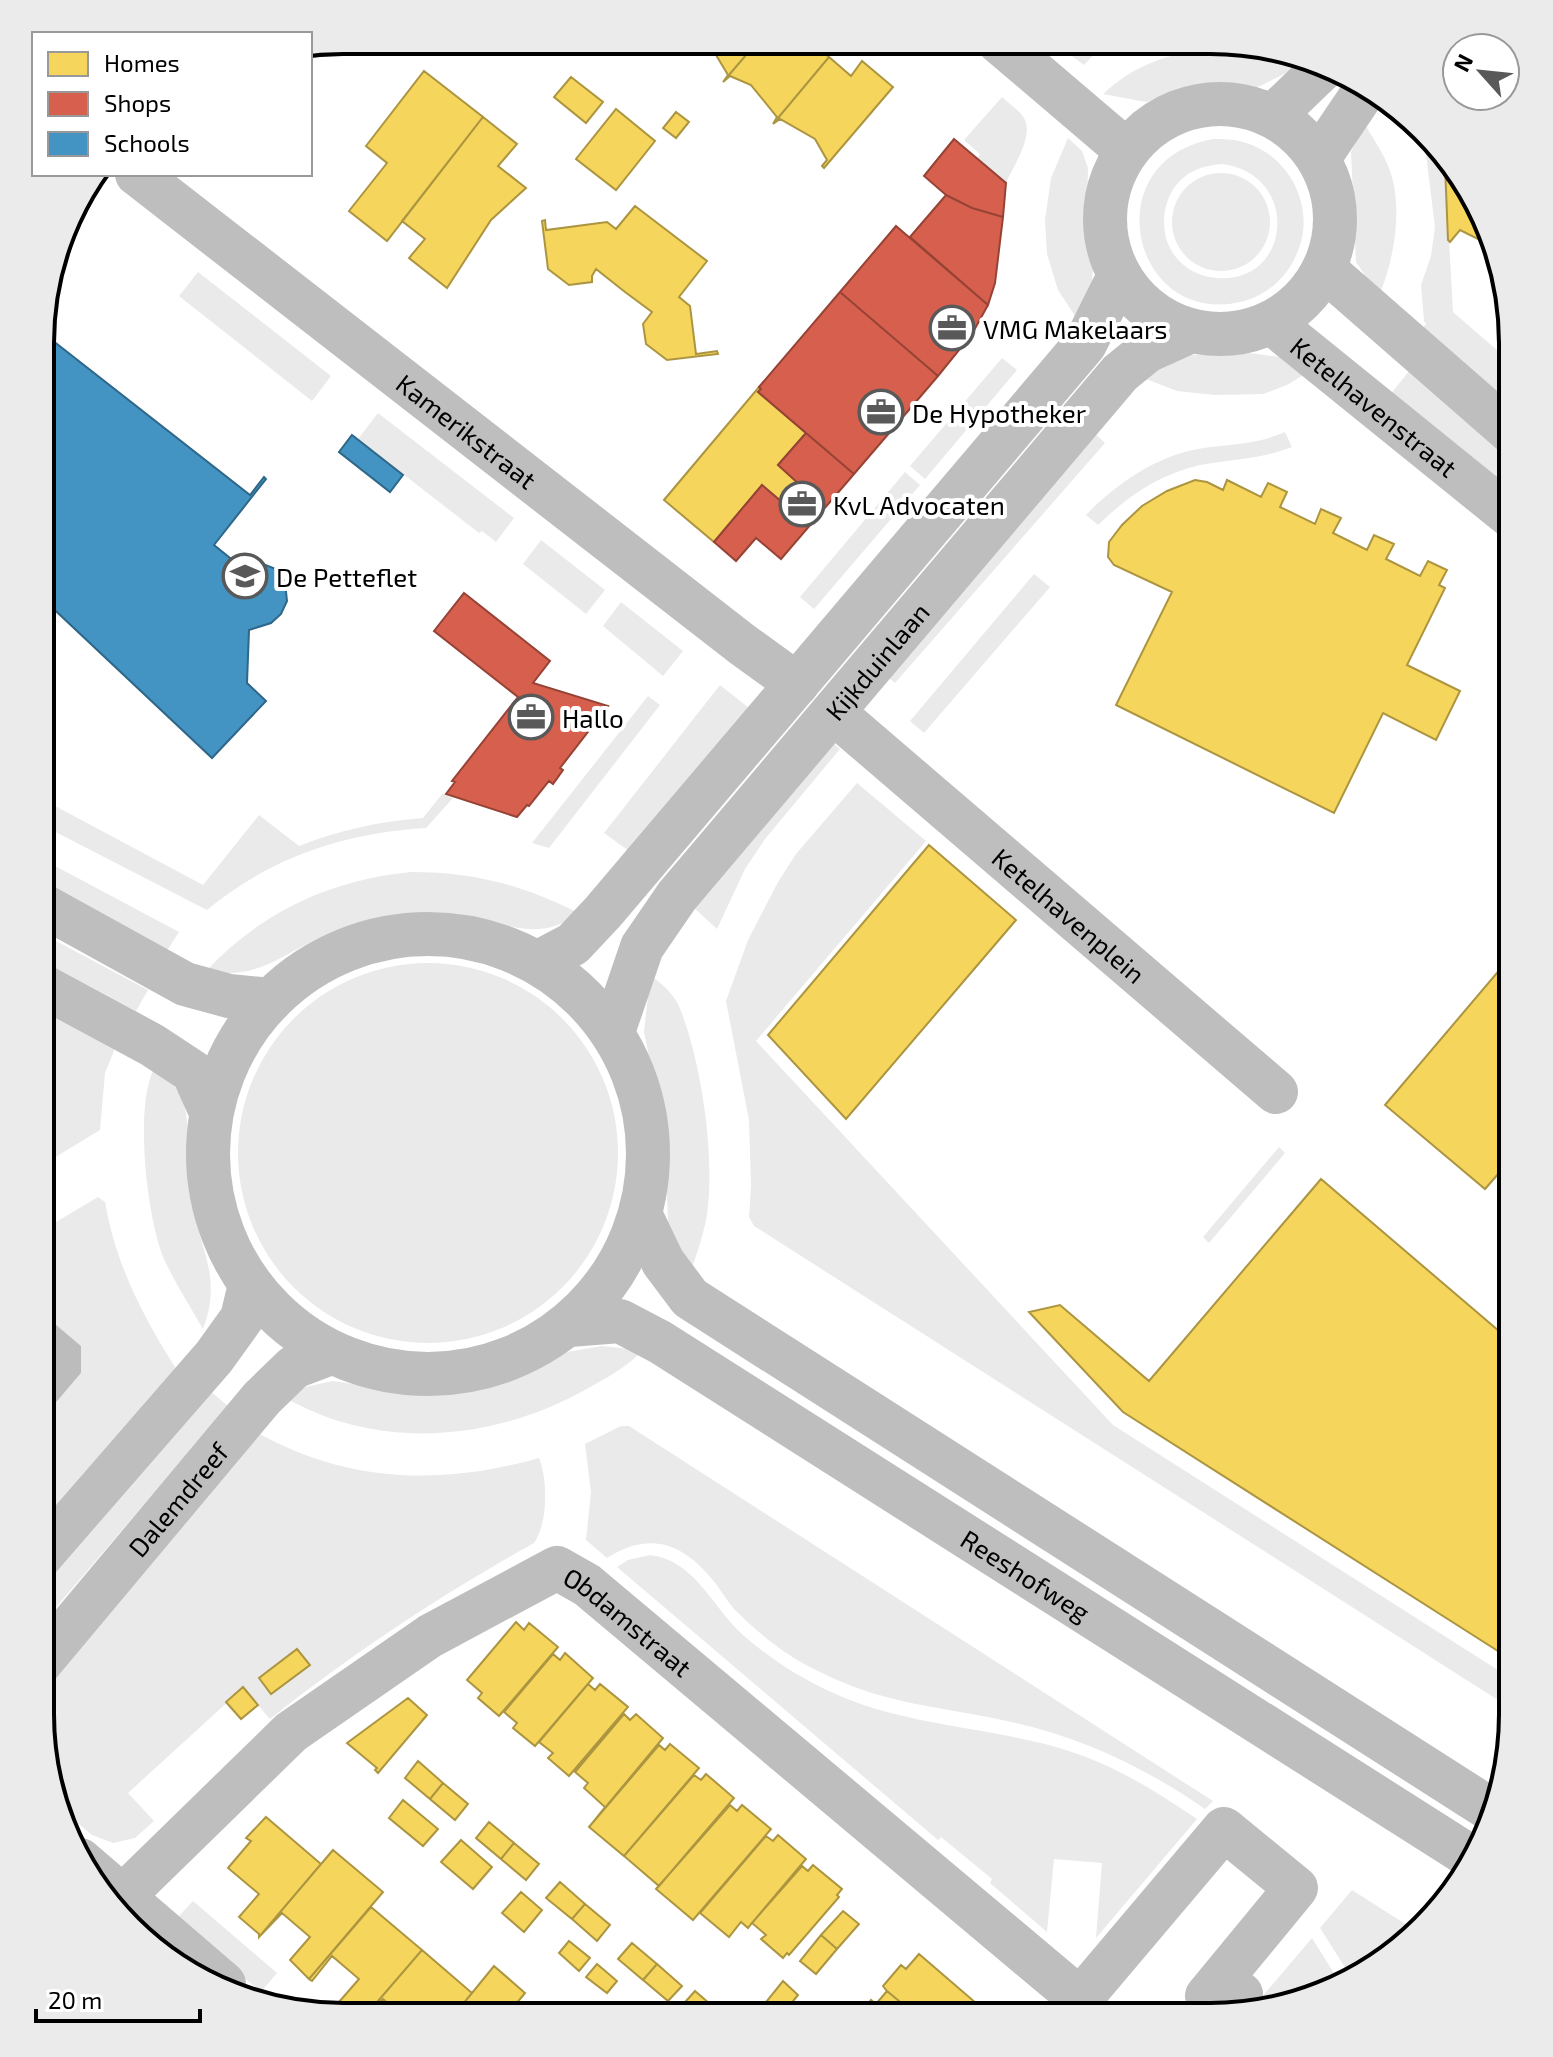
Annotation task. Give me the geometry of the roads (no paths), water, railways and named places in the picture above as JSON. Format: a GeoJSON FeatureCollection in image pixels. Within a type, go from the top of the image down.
{"type":"FeatureCollection","features":[{"type":"Feature","properties":{"kind":"street"},"geometry":{"type":"LineString","coordinates":[[1013,54],[1127,151]]}},
{"type":"Feature","properties":{"kind":"street"},"geometry":{"type":"LineString","coordinates":[[1273,116],[1317,74]]}},
{"type":"Feature","properties":{"kind":"street"},"geometry":{"type":"LineString","coordinates":[[1319,158],[1360,97]]}},
{"type":"Feature","properties":{"kind":"street"},"geometry":{"type":"LineString","coordinates":[[1204,104],[1240,105],[1273,116],[1302,138],[1319,158],[1334,200],[1334,235],[1324,269],[1303,301],[1272,323],[1232,335],[1189,332],[1147,308],[1119,276],[1105,239],[1106,200],[1114,174],[1141,134],[1171,115],[1204,104]]}},
{"type":"Feature","properties":{"kind":"street","name":"Kamerikstraat"},"geometry":{"type":"LineString","coordinates":[[140,176],[797,684]]}},
{"type":"Feature","properties":{"kind":"street"},"geometry":{"type":"LineString","coordinates":[[1324,269],[1499,422]]}},
{"type":"Feature","properties":{"kind":"street","name":"Kijkduinlaan"},"geometry":{"type":"LineString","coordinates":[[539,962],[573,944],[603,912],[1085,344],[1119,276]]}},
{"type":"Feature","properties":{"kind":"street","name":"Ketelhavenstraat"},"geometry":{"type":"LineString","coordinates":[[1272,323],[1499,507]]}},
{"type":"Feature","properties":{"kind":"street","name":"Kijkduinlaan"},"geometry":{"type":"LineString","coordinates":[[613,1032],[642,947],[677,896],[848,725],[1120,373],[1147,351],[1189,332]]}},
{"type":"Feature","properties":{"kind":"street","name":"Ketelhavenplein"},"geometry":{"type":"LineString","coordinates":[[848,725],[1276,1092]]}},
{"type":"Feature","properties":{"kind":"street"},"geometry":{"type":"LineString","coordinates":[[54,912],[185,984],[229,996],[271,1000]]}},
{"type":"Feature","properties":{"kind":"street"},"geometry":{"type":"LineString","coordinates":[[399,934],[472,937],[539,962],[586,998],[613,1032],[643,1100],[650,1158],[641,1216],[614,1276],[569,1325],[515,1358],[454,1374],[391,1373],[331,1353],[286,1324],[250,1285],[227,1245],[212,1202],[207,1158],[211,1112],[233,1052],[271,1000],[329,956],[399,934]]}},
{"type":"Feature","properties":{"kind":"street"},"geometry":{"type":"LineString","coordinates":[[54,992],[152,1045],[193,1072],[211,1112]]}},
{"type":"Feature","properties":{"kind":"street","name":"Reeshofweg"},"geometry":{"type":"LineString","coordinates":[[641,1216],[663,1262],[690,1298],[1484,1806]]}},
{"type":"Feature","properties":{"kind":"street"},"geometry":{"type":"LineString","coordinates":[[54,1541],[214,1357],[242,1318],[250,1285]]}},
{"type":"Feature","properties":{"kind":"street","name":"Reeshofweg"},"geometry":{"type":"LineString","coordinates":[[569,1325],[620,1321],[660,1342],[1463,1852]]}},
{"type":"Feature","properties":{"kind":"street","name":"Dalemdreef"},"geometry":{"type":"LineString","coordinates":[[54,1646],[262,1398],[294,1367],[331,1353]]}},
{"type":"Feature","properties":{"kind":"street","name":"Obdamstraat"},"geometry":{"type":"LineString","coordinates":[[121,1899],[291,1732],[430,1636],[557,1568],[587,1585],[1067,2003]]}},
{"type":"Feature","properties":{"kind":"street"},"geometry":{"type":"LineString","coordinates":[[1077,2003],[1224,1829],[1296,1888],[1224,2001]]}},
{"type":"Feature","properties":{"kind":"street"},"geometry":{"type":"LineString","coordinates":[[146,1925],[196,1962]]}},
{"type":"Feature","properties":{"kind":"place","name":"VMG Makelaars"},"geometry":{"type":"Point","coordinates":[952,328]}},
{"type":"Feature","properties":{"kind":"place","name":"De Hypotheker"},"geometry":{"type":"Point","coordinates":[881,412]}},
{"type":"Feature","properties":{"kind":"place","name":"KvL Advocaten"},"geometry":{"type":"Point","coordinates":[802,504]}},
{"type":"Feature","properties":{"kind":"place","name":"De Petteflet"},"geometry":{"type":"Point","coordinates":[245,576]}},
{"type":"Feature","properties":{"kind":"place","name":"Hallo"},"geometry":{"type":"Point","coordinates":[531,717]}}]}
